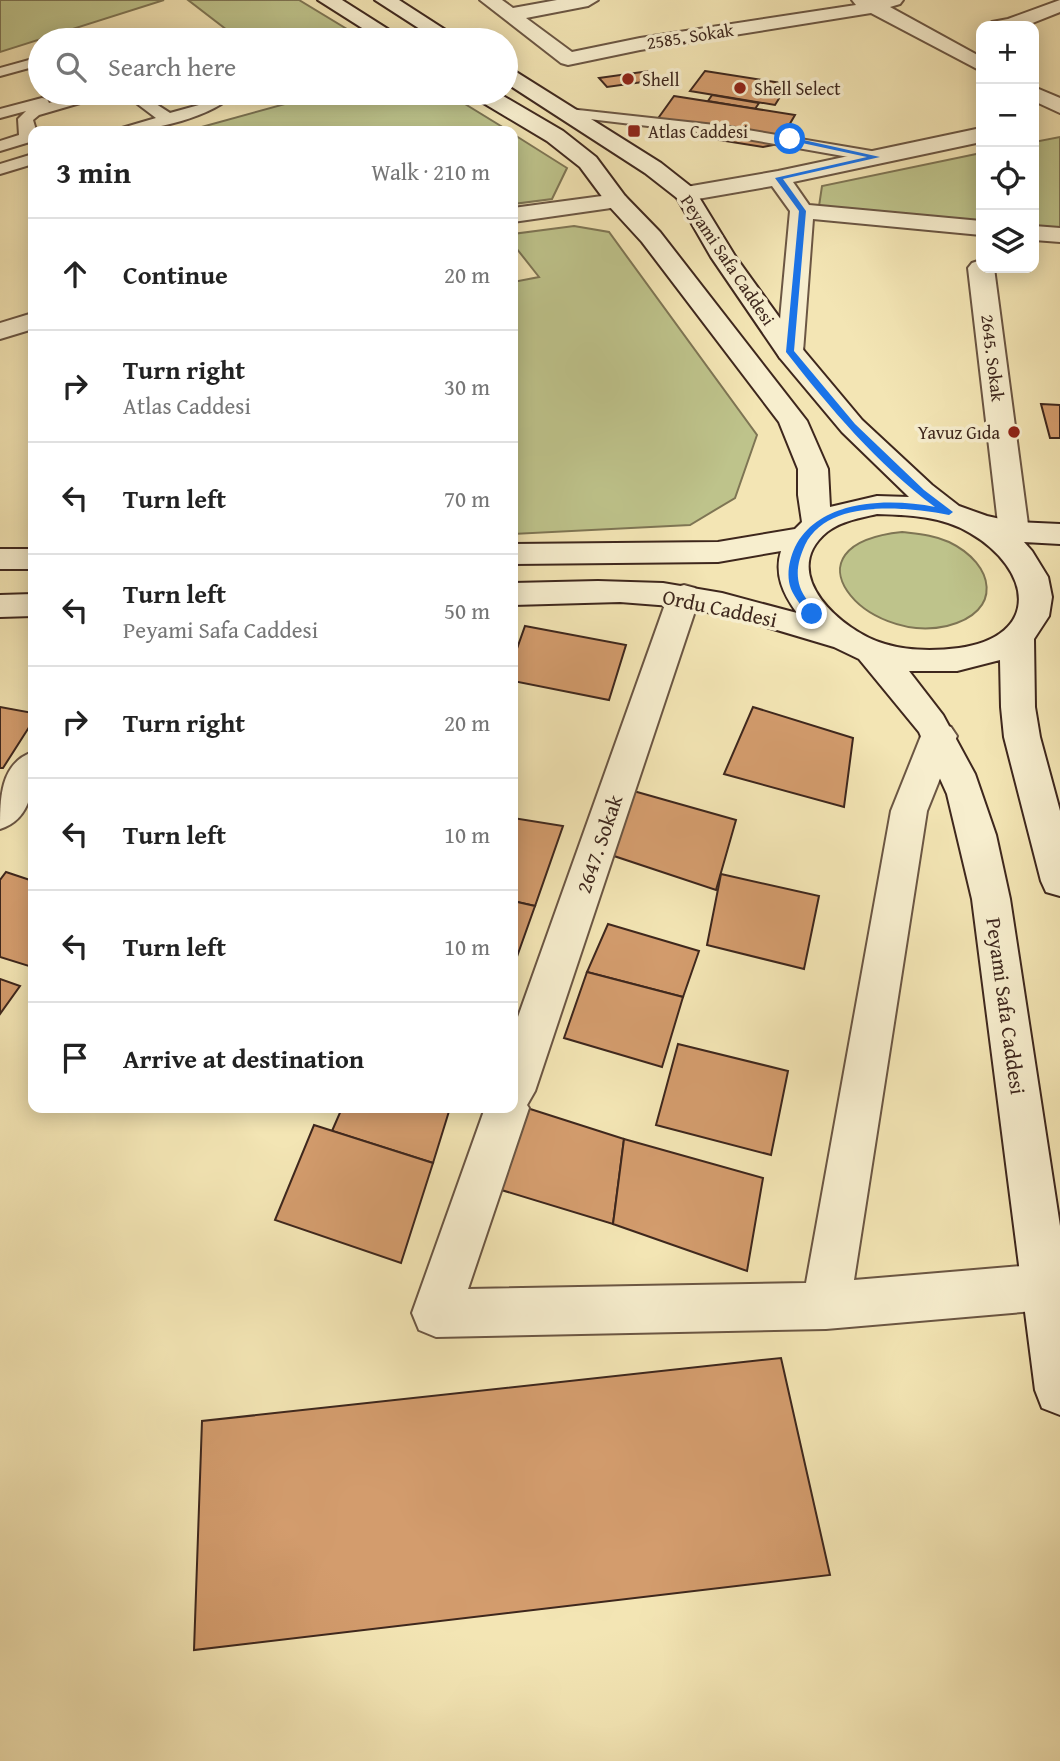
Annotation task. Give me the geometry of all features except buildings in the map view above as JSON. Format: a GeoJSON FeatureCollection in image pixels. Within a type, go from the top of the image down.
{"type":"FeatureCollection","features":[{"type":"Feature","properties":{"kind":"street"},"geometry":{"type":"LineString","coordinates":[[328,0],[375,28]]}},
{"type":"Feature","properties":{"kind":"street"},"geometry":{"type":"LineString","coordinates":[[385,0],[431,28]]}},
{"type":"Feature","properties":{"kind":"street"},"geometry":{"type":"LineString","coordinates":[[490,0],[509,15],[588,0]]}},
{"type":"Feature","properties":{"kind":"street"},"geometry":{"type":"LineString","coordinates":[[876,2],[926,36],[976,62]]}},
{"type":"Feature","properties":{"kind":"street","name":"2585. Sokak"},"geometry":{"type":"LineString","coordinates":[[509,15],[568,59],[876,2]]}},
{"type":"Feature","properties":{"kind":"street"},"geometry":{"type":"LineString","coordinates":[[1020,21],[1060,5]]}},
{"type":"Feature","properties":{"kind":"street"},"geometry":{"type":"LineString","coordinates":[[926,36],[953,32]]}},
{"type":"Feature","properties":{"kind":"street","name":"Peyami Safa Caddesi"},"geometry":{"type":"LineString","coordinates":[[518,81],[569,113],[676,202],[723,257],[790,352],[852,426],[921,492],[949,512]]}},
{"type":"Feature","properties":{"kind":"street"},"geometry":{"type":"LineString","coordinates":[[1039,98],[1056,115]]}},
{"type":"Feature","properties":{"kind":"street","name":"Peyami Safa Caddesi"},"geometry":{"type":"LineString","coordinates":[[503,105],[555,136],[588,162],[622,206],[652,237],[793,421],[813,469],[811,531]]}},
{"type":"Feature","properties":{"kind":"street"},"geometry":{"type":"LineString","coordinates":[[518,215],[676,202],[976,136]]}},
{"type":"Feature","properties":{"kind":"street"},"geometry":{"type":"LineString","coordinates":[[778,178],[803,211],[790,352]]}},
{"type":"Feature","properties":{"kind":"street"},"geometry":{"type":"LineString","coordinates":[[622,206],[629,191],[641,188],[676,202]]}},
{"type":"Feature","properties":{"kind":"street"},"geometry":{"type":"LineString","coordinates":[[803,211],[976,228]]}},
{"type":"Feature","properties":{"kind":"street"},"geometry":{"type":"LineString","coordinates":[[1039,234],[1060,236]]}},
{"type":"Feature","properties":{"kind":"street","name":"2645. Sokak"},"geometry":{"type":"LineString","coordinates":[[982,273],[1014,532]]}},
{"type":"Feature","properties":{"kind":"street"},"geometry":{"type":"LineString","coordinates":[[0,331],[28,323]]}},
{"type":"Feature","properties":{"kind":"street"},"geometry":{"type":"LineString","coordinates":[[1036,625],[989,653],[953,662],[912,660],[857,644],[812,614],[795,587],[793,561],[811,531],[845,512],[877,505],[913,505],[949,512],[981,525],[1014,532],[1060,534]]}},
{"type":"Feature","properties":{"kind":"street"},"geometry":{"type":"LineString","coordinates":[[981,525],[1010,545],[1030,570],[1037,596],[1036,625],[1018,707],[1022,737],[1060,881]]}},
{"type":"Feature","properties":{"kind":"street","name":"Ordu Caddesi"},"geometry":{"type":"LineString","coordinates":[[518,554],[719,552],[811,531]]}},
{"type":"Feature","properties":{"kind":"street"},"geometry":{"type":"LineString","coordinates":[[0,559],[28,559]]}},
{"type":"Feature","properties":{"kind":"street","name":"Ordu Caddesi"},"geometry":{"type":"LineString","coordinates":[[518,594],[631,592],[684,596],[740,608],[857,644]]}},
{"type":"Feature","properties":{"kind":"street","name":"2647. Sokak"},"geometry":{"type":"LineString","coordinates":[[518,1077],[684,596]]}},
{"type":"Feature","properties":{"kind":"street"},"geometry":{"type":"LineString","coordinates":[[0,606],[28,605]]}},
{"type":"Feature","properties":{"kind":"street","name":"Peyami Safa Caddesi"},"geometry":{"type":"LineString","coordinates":[[857,644],[909,694],[939,736],[977,827],[991,899],[1060,1390]]}},
{"type":"Feature","properties":{"kind":"street"},"geometry":{"type":"LineString","coordinates":[[826,1306],[908,811],[939,736]]}},
{"type":"Feature","properties":{"kind":"street"},"geometry":{"type":"LineString","coordinates":[[0,815],[28,773]]}},
{"type":"Feature","properties":{"kind":"street"},"geometry":{"type":"LineString","coordinates":[[505,1113],[436,1313],[826,1306],[1046,1287]]}},
{"type":"Feature","properties":{"kind":"lane"},"geometry":{"type":"LineString","coordinates":[[0,72],[28,64]]}},
{"type":"Feature","properties":{"kind":"lane"},"geometry":{"type":"LineString","coordinates":[[3,115],[35,105]]}},
{"type":"Feature","properties":{"kind":"lane"},"geometry":{"type":"LineString","coordinates":[[28,130],[25,118],[34,112],[58,105]]}},
{"type":"Feature","properties":{"kind":"lane"},"geometry":{"type":"LineString","coordinates":[[148,105],[168,119]]}},
{"type":"Feature","properties":{"kind":"lane"},"geometry":{"type":"LineString","coordinates":[[171,105],[184,114]]}},
{"type":"Feature","properties":{"kind":"lane"},"geometry":{"type":"LineString","coordinates":[[144,126],[209,105]]}},
{"type":"Feature","properties":{"kind":"lane"},"geometry":{"type":"LineString","coordinates":[[569,113],[676,122],[790,139],[877,157]]}},
{"type":"Feature","properties":{"kind":"lane"},"geometry":{"type":"LineString","coordinates":[[3,115],[28,136]]}},
{"type":"Feature","properties":{"kind":"lane"},"geometry":{"type":"LineString","coordinates":[[0,146],[28,137]]}},
{"type":"Feature","properties":{"kind":"lane"},"geometry":{"type":"LineString","coordinates":[[0,169],[28,161]]}},
{"type":"Feature","properties":{"kind":"green space"},"geometry":{"type":"Polygon","coordinates":[[[0,0],[164,0],[76,28],[28,28],[28,43],[0,52],[0,0]]]}},
{"type":"Feature","properties":{"kind":"green space"},"geometry":{"type":"Polygon","coordinates":[[[188,0],[299,0],[345,28],[224,28],[188,0]]]}},
{"type":"Feature","properties":{"kind":"green space"},"geometry":{"type":"Polygon","coordinates":[[[281,105],[467,105],[501,126],[205,126],[281,105]]]}},
{"type":"Feature","properties":{"kind":"green space"},"geometry":{"type":"Polygon","coordinates":[[[518,137],[567,168],[552,199],[518,203],[518,137]]]}},
{"type":"Feature","properties":{"kind":"green space"},"geometry":{"type":"Polygon","coordinates":[[[1060,137],[1060,229],[1039,227],[1039,141],[1060,137]]]}},
{"type":"Feature","properties":{"kind":"green space"},"geometry":{"type":"Polygon","coordinates":[[[976,154],[976,222],[819,206],[822,186],[976,154]]]}},
{"type":"Feature","properties":{"kind":"green space"},"geometry":{"type":"Polygon","coordinates":[[[574,226],[609,232],[757,435],[735,498],[690,525],[518,534],[518,281],[539,277],[518,250],[518,233],[574,226]]]}},
{"type":"Feature","properties":{"kind":"green space"},"geometry":{"type":"Polygon","coordinates":[[[902,532],[949,542],[976,562],[987,587],[985,599],[978,610],[947,626],[916,628],[888,621],[864,608],[847,591],[840,572],[845,555],[865,541],[902,532]]]}},
{"type":"Feature","properties":{"kind":"place","name":"Shell"},"geometry":{"type":"Point","coordinates":[628,79]}},
{"type":"Feature","properties":{"kind":"place","name":"Shell Select"},"geometry":{"type":"Point","coordinates":[740,88]}},
{"type":"Feature","properties":{"kind":"place","name":"Atlas Caddesi"},"geometry":{"type":"Point","coordinates":[634,131]}},
{"type":"Feature","properties":{"kind":"place","name":"Yavuz Gıda"},"geometry":{"type":"Point","coordinates":[1014,432]}},
{"type":"Feature","properties":{"kind":"route"},"geometry":{"type":"LineString","coordinates":[[790,139],[877,157],[778,178],[803,211],[790,352],[852,426],[921,492],[949,512],[913,505],[877,505],[845,512],[818,524],[805,537],[793,561],[795,587],[812,614]]}}]}
